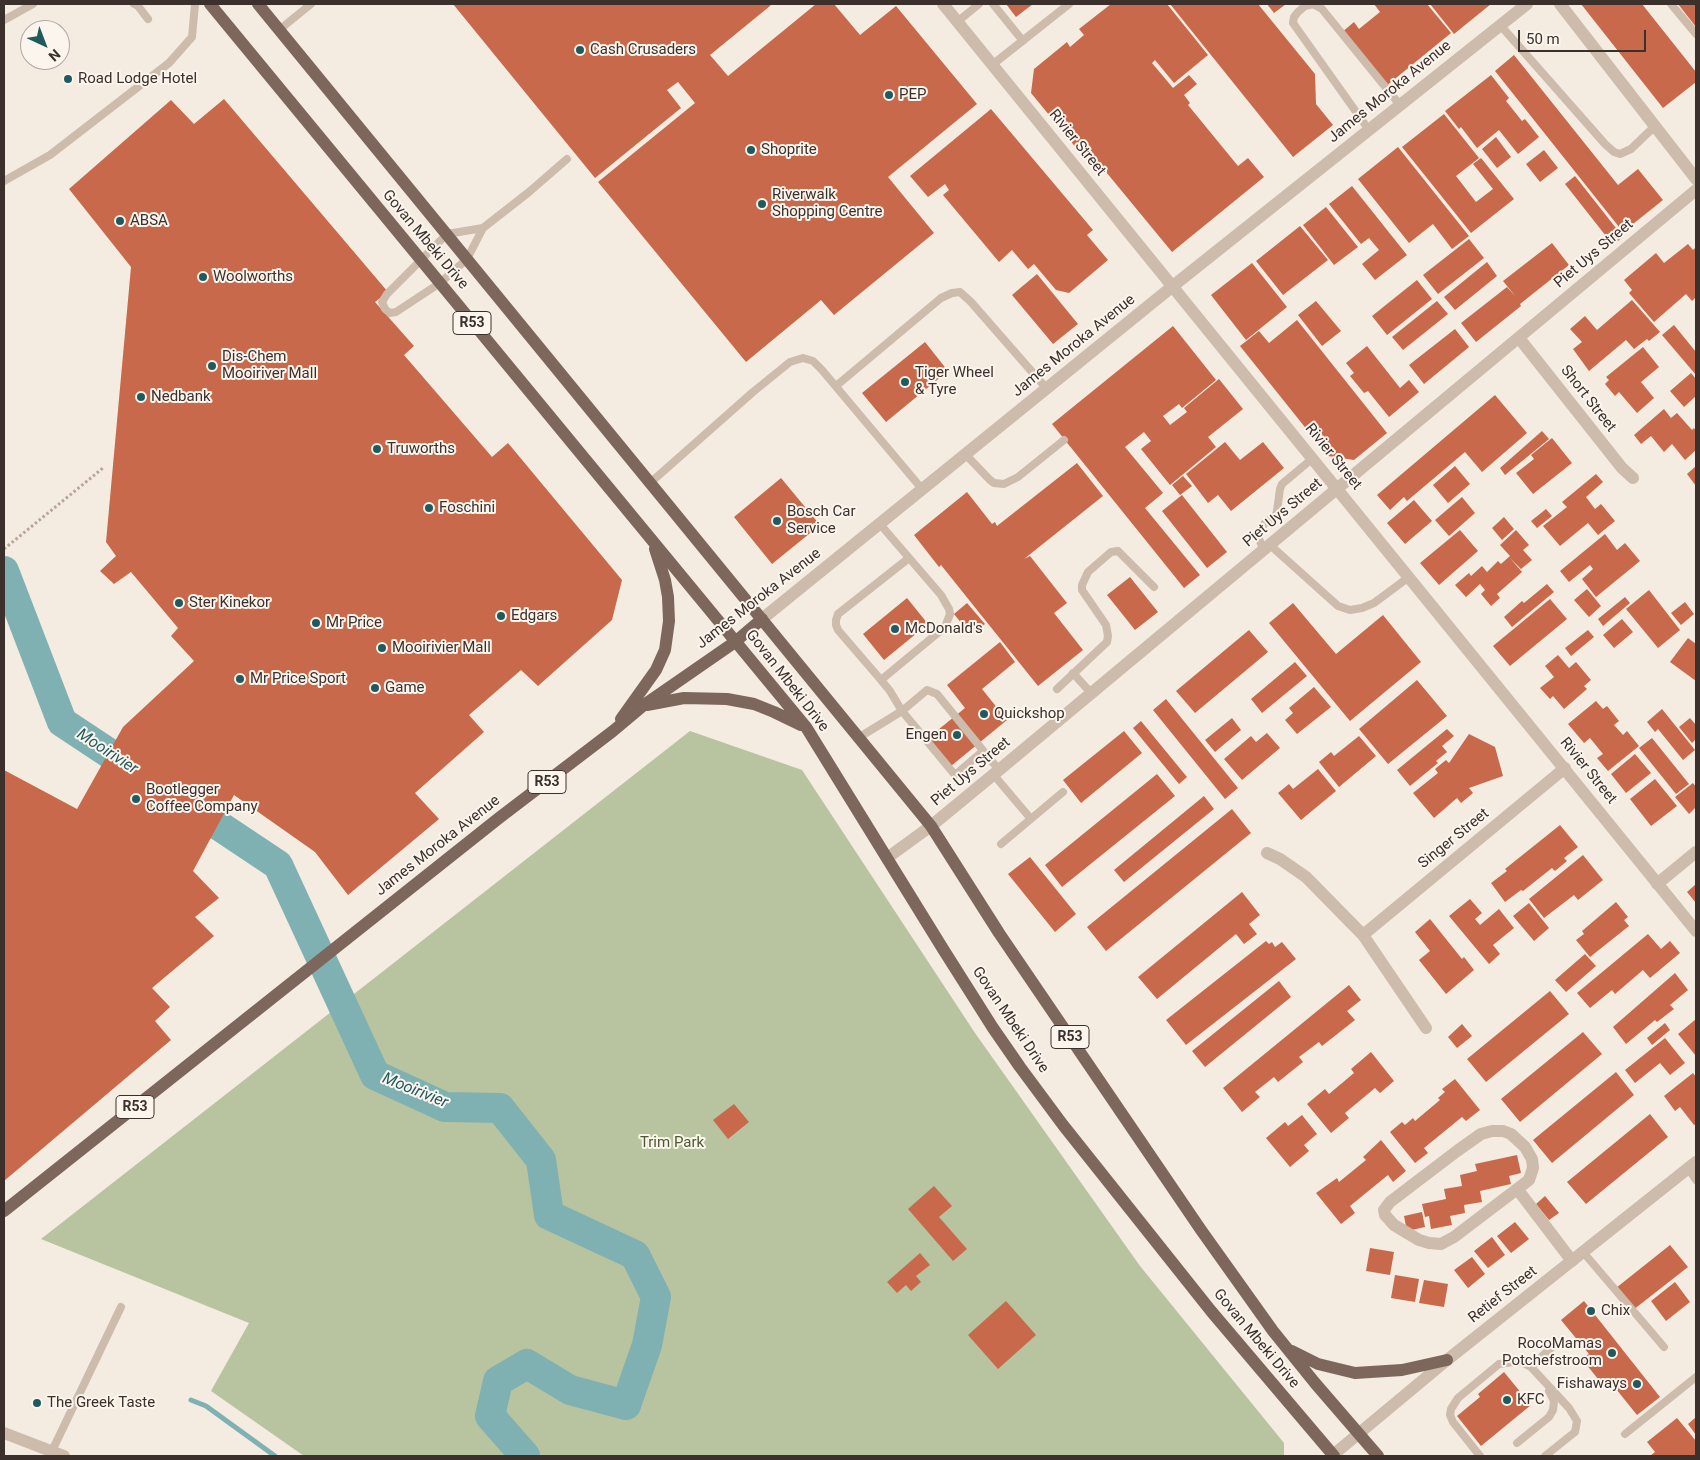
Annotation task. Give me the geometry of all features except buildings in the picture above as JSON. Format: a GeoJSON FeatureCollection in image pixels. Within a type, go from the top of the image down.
{"type":"FeatureCollection","features":[{"type":"Feature","properties":{"kind":"main road","name":"Govan Mbeki Drive"},"geometry":{"type":"LineString","coordinates":[[210,4],[806,727],[993,1028],[1062,1125],[1211,1311],[1333,1456]]}},
{"type":"Feature","properties":{"kind":"main road","name":"Govan Mbeki Drive"},"geometry":{"type":"LineString","coordinates":[[258,4],[931,826],[999,933],[1154,1162],[1267,1323],[1378,1456]]}},
{"type":"Feature","properties":{"kind":"main road"},"geometry":{"type":"LineString","coordinates":[[613,731],[656,670],[665,650],[669,621],[668,596],[665,580],[652,541]]}},
{"type":"Feature","properties":{"kind":"main road","name":"James Moroka Avenue"},"geometry":{"type":"LineString","coordinates":[[4,1211],[499,818],[644,705],[735,642],[762,619]]}},
{"type":"Feature","properties":{"kind":"main road"},"geometry":{"type":"LineString","coordinates":[[644,705],[684,698],[727,699],[754,704],[806,727]]}},
{"type":"Feature","properties":{"kind":"main road"},"geometry":{"type":"LineString","coordinates":[[1287,1349],[1318,1364],[1355,1373],[1402,1370],[1447,1360]]}},
{"type":"Feature","properties":{"kind":"street","name":"Rivier Street"},"geometry":{"type":"LineString","coordinates":[[942,4],[1696,931]]}},
{"type":"Feature","properties":{"kind":"street","name":"James Moroka Avenue"},"geometry":{"type":"LineString","coordinates":[[762,619],[1173,286],[1527,4]]}},
{"type":"Feature","properties":{"kind":"street"},"geometry":{"type":"LineString","coordinates":[[1560,4],[1696,179]]}},
{"type":"Feature","properties":{"kind":"street","name":"Piet Uys Street"},"geometry":{"type":"LineString","coordinates":[[887,858],[931,826],[1696,190]]}},
{"type":"Feature","properties":{"kind":"street","name":"Short Street"},"geometry":{"type":"LineString","coordinates":[[1519,338],[1622,468],[1633,478]]}},
{"type":"Feature","properties":{"kind":"street","name":"Singer Street"},"geometry":{"type":"LineString","coordinates":[[1363,935],[1565,768]]}},
{"type":"Feature","properties":{"kind":"street"},"geometry":{"type":"LineString","coordinates":[[1657,884],[1696,852]]}},
{"type":"Feature","properties":{"kind":"street"},"geometry":{"type":"LineString","coordinates":[[1267,853],[1280,859],[1306,877],[1363,935],[1426,1028]]}},
{"type":"Feature","properties":{"kind":"street"},"geometry":{"type":"LineString","coordinates":[[1492,1131],[1503,1131],[1511,1134],[1525,1148],[1532,1159],[1532,1173],[1529,1180],[1518,1190],[1454,1238],[1441,1244],[1430,1244],[1419,1240],[1394,1225],[1385,1215],[1384,1210],[1390,1202],[1458,1150],[1481,1134],[1492,1131]]}},
{"type":"Feature","properties":{"kind":"street","name":"Retief Street"},"geometry":{"type":"LineString","coordinates":[[1333,1456],[1447,1360],[1692,1165]]}},
{"type":"Feature","properties":{"kind":"street"},"geometry":{"type":"LineString","coordinates":[[1518,1190],[1572,1261]]}},
{"type":"Feature","properties":{"kind":"street"},"geometry":{"type":"LineString","coordinates":[[4,1434],[64,1456]]}},
{"type":"Feature","properties":{"kind":"lane"},"geometry":{"type":"LineString","coordinates":[[4,20],[33,4]]}},
{"type":"Feature","properties":{"kind":"lane"},"geometry":{"type":"LineString","coordinates":[[134,4],[138,6],[148,19]]}},
{"type":"Feature","properties":{"kind":"lane"},"geometry":{"type":"LineString","coordinates":[[4,181],[50,155],[170,63],[192,37],[195,4]]}},
{"type":"Feature","properties":{"kind":"lane"},"geometry":{"type":"LineString","coordinates":[[279,30],[311,4]]}},
{"type":"Feature","properties":{"kind":"lane"},"geometry":{"type":"LineString","coordinates":[[957,22],[979,4]]}},
{"type":"Feature","properties":{"kind":"lane"},"geometry":{"type":"LineString","coordinates":[[993,4],[1023,41]]}},
{"type":"Feature","properties":{"kind":"lane"},"geometry":{"type":"LineString","coordinates":[[992,65],[1069,4]]}},
{"type":"Feature","properties":{"kind":"lane"},"geometry":{"type":"LineString","coordinates":[[1369,130],[1292,23],[1294,17],[1305,6],[1313,4],[1322,9],[1400,105]]}},
{"type":"Feature","properties":{"kind":"lane"},"geometry":{"type":"LineString","coordinates":[[1671,4],[1696,34]]}},
{"type":"Feature","properties":{"kind":"lane"},"geometry":{"type":"LineString","coordinates":[[1500,26],[1614,152],[1620,154],[1631,149],[1655,126]]}},
{"type":"Feature","properties":{"kind":"lane"},"geometry":{"type":"LineString","coordinates":[[484,228],[447,234],[387,294],[382,302],[385,309],[390,313],[396,312],[440,284],[467,259],[484,228],[567,159]]}},
{"type":"Feature","properties":{"kind":"lane"},"geometry":{"type":"LineString","coordinates":[[836,386],[940,298],[960,292],[971,302],[1047,389]]}},
{"type":"Feature","properties":{"kind":"lane"},"geometry":{"type":"LineString","coordinates":[[650,483],[753,392],[790,362],[803,358],[813,361],[836,386],[922,490]]}},
{"type":"Feature","properties":{"kind":"lane"},"geometry":{"type":"LineString","coordinates":[[966,455],[990,480],[994,483],[1004,484],[1018,477],[1064,440]]}},
{"type":"Feature","properties":{"kind":"lane"},"geometry":{"type":"LineString","coordinates":[[1312,458],[1282,484],[1276,515],[1265,523],[1259,531],[1259,539],[1338,606],[1350,610],[1374,603],[1409,577]]}},
{"type":"Feature","properties":{"kind":"lane"},"geometry":{"type":"LineString","coordinates":[[879,523],[941,595],[950,614],[945,627],[881,680]]}},
{"type":"Feature","properties":{"kind":"lane"},"geometry":{"type":"LineString","coordinates":[[1057,689],[1107,642],[1106,625],[1082,590],[1082,585],[1088,572],[1111,552],[1118,550],[1154,587]]}},
{"type":"Feature","properties":{"kind":"lane"},"geometry":{"type":"LineString","coordinates":[[909,558],[838,614],[836,625],[838,630],[890,691],[902,711],[955,775],[983,751]]}},
{"type":"Feature","properties":{"kind":"lane"},"geometry":{"type":"LineString","coordinates":[[1073,673],[1091,693]]}},
{"type":"Feature","properties":{"kind":"lane"},"geometry":{"type":"LineString","coordinates":[[858,738],[902,711],[927,690],[937,694],[983,751],[1031,819]]}},
{"type":"Feature","properties":{"kind":"lane"},"geometry":{"type":"LineString","coordinates":[[1001,844],[1063,792]]}},
{"type":"Feature","properties":{"kind":"lane"},"geometry":{"type":"LineString","coordinates":[[1692,1165],[1696,1180]]}},
{"type":"Feature","properties":{"kind":"lane"},"geometry":{"type":"LineString","coordinates":[[1583,1252],[1664,1347]]}},
{"type":"Feature","properties":{"kind":"lane"},"geometry":{"type":"LineString","coordinates":[[52,1451],[120,1307]]}},
{"type":"Feature","properties":{"kind":"lane"},"geometry":{"type":"LineString","coordinates":[[1532,1367],[1554,1345]]}},
{"type":"Feature","properties":{"kind":"lane"},"geometry":{"type":"LineString","coordinates":[[1480,1456],[1453,1422],[1450,1415],[1451,1409],[1458,1398],[1499,1364],[1504,1362],[1521,1362],[1532,1367],[1575,1415],[1577,1421],[1575,1432],[1545,1456]]}},
{"type":"Feature","properties":{"kind":"lane"},"geometry":{"type":"LineString","coordinates":[[1625,1434],[1696,1377]]}},
{"type":"Feature","properties":{"kind":"lane"},"geometry":{"type":"LineString","coordinates":[[1517,1443],[1549,1417],[1553,1410],[1554,1401],[1545,1382]]}},
{"type":"Feature","properties":{"kind":"path"},"geometry":{"type":"LineString","coordinates":[[4,549],[103,468]]}},
{"type":"Feature","properties":{"kind":"green space","name":"Trim Park"},"geometry":{"type":"Polygon","coordinates":[[[690,731],[802,770],[975,1033],[1140,1266],[1284,1443],[1284,1456],[304,1456],[211,1391],[249,1323],[41,1239],[690,731]]]}},
{"type":"Feature","properties":{"kind":"waterway","name":"Mooirivier"},"geometry":{"type":"LineString","coordinates":[[4,571],[62,722],[142,775]]}},
{"type":"Feature","properties":{"kind":"waterway","name":"Mooirivier"},"geometry":{"type":"LineString","coordinates":[[185,803],[278,865],[375,1075],[445,1107],[500,1108],[541,1160],[549,1215],[635,1255],[656,1297],[647,1345],[626,1405],[570,1390],[527,1364],[498,1381],[490,1416],[525,1456]]}},
{"type":"Feature","properties":{"kind":"waterway"},"geometry":{"type":"LineString","coordinates":[[191,1400],[206,1406],[275,1456]]}},
{"type":"Feature","properties":{"kind":"place","name":"Cash Crusaders"},"geometry":{"type":"Point","coordinates":[580,50]}},
{"type":"Feature","properties":{"kind":"place","name":"Road Lodge Hotel"},"geometry":{"type":"Point","coordinates":[68,79]}},
{"type":"Feature","properties":{"kind":"place","name":"PEP"},"geometry":{"type":"Point","coordinates":[889,95]}},
{"type":"Feature","properties":{"kind":"place","name":"Shoprite"},"geometry":{"type":"Point","coordinates":[751,150]}},
{"type":"Feature","properties":{"kind":"place","name":"Riverwalk Shopping Centre"},"geometry":{"type":"Point","coordinates":[762,204]}},
{"type":"Feature","properties":{"kind":"place","name":"ABSA"},"geometry":{"type":"Point","coordinates":[120,221]}},
{"type":"Feature","properties":{"kind":"place","name":"Woolworths"},"geometry":{"type":"Point","coordinates":[203,277]}},
{"type":"Feature","properties":{"kind":"place","name":"Dis-Chem Mooiriver Mall"},"geometry":{"type":"Point","coordinates":[212,366]}},
{"type":"Feature","properties":{"kind":"place","name":"Tiger Wheel & Tyre"},"geometry":{"type":"Point","coordinates":[905,382]}},
{"type":"Feature","properties":{"kind":"place","name":"Nedbank"},"geometry":{"type":"Point","coordinates":[141,397]}},
{"type":"Feature","properties":{"kind":"place","name":"Truworths"},"geometry":{"type":"Point","coordinates":[377,449]}},
{"type":"Feature","properties":{"kind":"place","name":"Foschini"},"geometry":{"type":"Point","coordinates":[429,508]}},
{"type":"Feature","properties":{"kind":"place","name":"Bosch Car Service"},"geometry":{"type":"Point","coordinates":[777,521]}},
{"type":"Feature","properties":{"kind":"place","name":"Ster Kinekor"},"geometry":{"type":"Point","coordinates":[179,603]}},
{"type":"Feature","properties":{"kind":"place","name":"Edgars"},"geometry":{"type":"Point","coordinates":[501,616]}},
{"type":"Feature","properties":{"kind":"place","name":"Mr Price"},"geometry":{"type":"Point","coordinates":[316,623]}},
{"type":"Feature","properties":{"kind":"place","name":"McDonald's"},"geometry":{"type":"Point","coordinates":[895,629]}},
{"type":"Feature","properties":{"kind":"place","name":"Mooirivier Mall"},"geometry":{"type":"Point","coordinates":[382,648]}},
{"type":"Feature","properties":{"kind":"place","name":"Mr Price Sport"},"geometry":{"type":"Point","coordinates":[240,679]}},
{"type":"Feature","properties":{"kind":"place","name":"Game"},"geometry":{"type":"Point","coordinates":[375,688]}},
{"type":"Feature","properties":{"kind":"place","name":"Quickshop"},"geometry":{"type":"Point","coordinates":[984,714]}},
{"type":"Feature","properties":{"kind":"place","name":"Engen"},"geometry":{"type":"Point","coordinates":[957,735]}},
{"type":"Feature","properties":{"kind":"place","name":"Bootlegger Coffee Company"},"geometry":{"type":"Point","coordinates":[136,799]}},
{"type":"Feature","properties":{"kind":"place","name":"Chix"},"geometry":{"type":"Point","coordinates":[1591,1311]}},
{"type":"Feature","properties":{"kind":"place","name":"RocoMamas Potchefstroom"},"geometry":{"type":"Point","coordinates":[1612,1353]}},
{"type":"Feature","properties":{"kind":"place","name":"Fishaways"},"geometry":{"type":"Point","coordinates":[1637,1384]}},
{"type":"Feature","properties":{"kind":"place","name":"KFC"},"geometry":{"type":"Point","coordinates":[1507,1400]}},
{"type":"Feature","properties":{"kind":"place","name":"The Greek Taste"},"geometry":{"type":"Point","coordinates":[37,1403]}}]}
